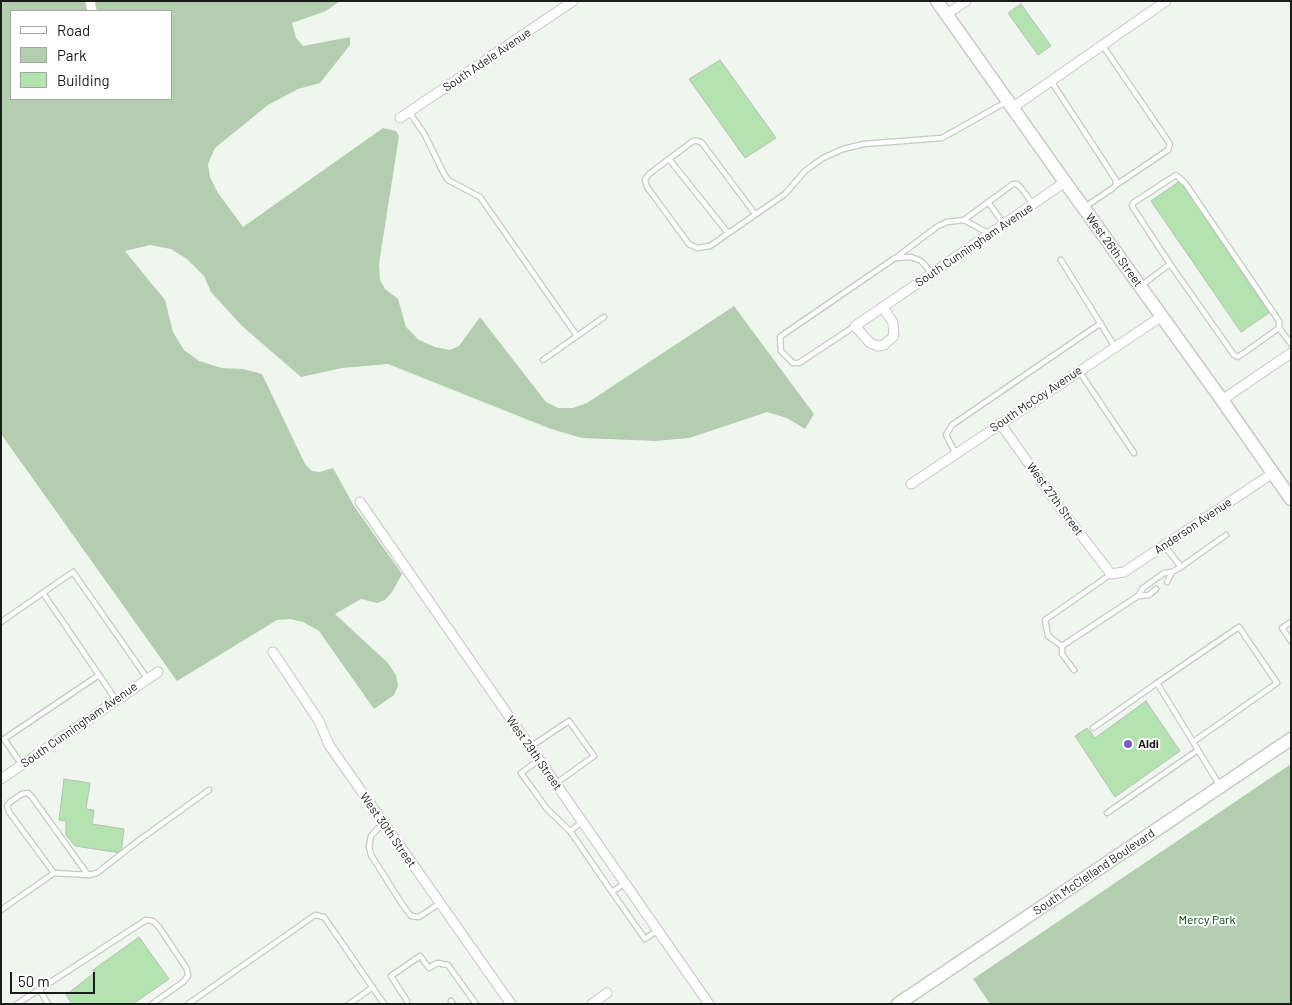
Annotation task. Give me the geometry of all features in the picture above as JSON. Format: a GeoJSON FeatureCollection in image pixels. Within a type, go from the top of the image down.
{"type":"FeatureCollection","features":[{"type":"Feature","properties":{"kind":"street","name":"South Adele Avenue"},"geometry":{"type":"LineString","coordinates":[[400,118],[573,1]]}},
{"type":"Feature","properties":{"kind":"street","name":"West 26th Street"},"geometry":{"type":"LineString","coordinates":[[937,1],[1291,499]]}},
{"type":"Feature","properties":{"kind":"street"},"geometry":{"type":"LineString","coordinates":[[947,14],[966,1]]}},
{"type":"Feature","properties":{"kind":"street"},"geometry":{"type":"LineString","coordinates":[[1009,104],[1051,81],[1166,1]]}},
{"type":"Feature","properties":{"kind":"street","name":"South Cunningham Avenue"},"geometry":{"type":"LineString","coordinates":[[856,326],[1064,182]]}},
{"type":"Feature","properties":{"kind":"street"},"geometry":{"type":"LineString","coordinates":[[856,326],[870,343],[878,346],[890,341],[894,336],[894,330],[883,307]]}},
{"type":"Feature","properties":{"kind":"street","name":"South McCoy Avenue"},"geometry":{"type":"LineString","coordinates":[[911,484],[1162,316]]}},
{"type":"Feature","properties":{"kind":"street"},"geometry":{"type":"LineString","coordinates":[[1222,400],[1291,353]]}},
{"type":"Feature","properties":{"kind":"street","name":"West 27th Street"},"geometry":{"type":"LineString","coordinates":[[1000,423],[1111,574]]}},
{"type":"Feature","properties":{"kind":"street","name":"Anderson Avenue"},"geometry":{"type":"LineString","coordinates":[[1111,574],[1124,572],[1273,473]]}},
{"type":"Feature","properties":{"kind":"street","name":"West 29th Street"},"geometry":{"type":"LineString","coordinates":[[360,502],[709,1004]]}},
{"type":"Feature","properties":{"kind":"street","name":"West 30th Street"},"geometry":{"type":"LineString","coordinates":[[273,652],[319,720],[328,745],[511,1004]]}},
{"type":"Feature","properties":{"kind":"street","name":"South Cunningham Avenue"},"geometry":{"type":"LineString","coordinates":[[1,779],[158,672]]}},
{"type":"Feature","properties":{"kind":"street","name":"South McClelland Boulevard"},"geometry":{"type":"LineString","coordinates":[[898,1004],[1291,739]]}},
{"type":"Feature","properties":{"kind":"street"},"geometry":{"type":"LineString","coordinates":[[592,1004],[607,993]]}},
{"type":"Feature","properties":{"kind":"lane"},"geometry":{"type":"LineString","coordinates":[[1084,208],[1168,150],[1170,144],[1103,46]]}},
{"type":"Feature","properties":{"kind":"lane"},"geometry":{"type":"LineString","coordinates":[[1051,81],[1116,180],[1116,185]]}},
{"type":"Feature","properties":{"kind":"lane"},"geometry":{"type":"LineString","coordinates":[[755,214],[702,143],[693,141],[649,174],[645,180],[647,187],[689,244],[697,248],[710,246],[785,194],[805,171],[817,162],[843,149],[864,144],[942,138],[1009,104]]}},
{"type":"Feature","properties":{"kind":"lane"},"geometry":{"type":"LineString","coordinates":[[409,112],[425,134],[448,180],[480,197],[578,336]]}},
{"type":"Feature","properties":{"kind":"lane"},"geometry":{"type":"LineString","coordinates":[[669,159],[728,233]]}},
{"type":"Feature","properties":{"kind":"lane"},"geometry":{"type":"LineString","coordinates":[[1279,328],[1238,357],[1234,355],[1170,264],[1132,206],[1133,203],[1172,175],[1176,175],[1185,183],[1279,321],[1279,328],[1291,344]]}},
{"type":"Feature","properties":{"kind":"lane"},"geometry":{"type":"LineString","coordinates":[[856,326],[799,363],[793,363],[781,351],[780,337],[938,226],[947,222],[964,220],[1013,184],[1016,184],[1033,204]]}},
{"type":"Feature","properties":{"kind":"lane"},"geometry":{"type":"LineString","coordinates":[[988,202],[1004,224]]}},
{"type":"Feature","properties":{"kind":"lane"},"geometry":{"type":"LineString","coordinates":[[964,220],[989,234]]}},
{"type":"Feature","properties":{"kind":"lane"},"geometry":{"type":"LineString","coordinates":[[895,258],[911,257],[921,261],[932,273]]}},
{"type":"Feature","properties":{"kind":"lane"},"geometry":{"type":"LineString","coordinates":[[1062,260],[1115,347]]}},
{"type":"Feature","properties":{"kind":"lane"},"geometry":{"type":"LineString","coordinates":[[1141,286],[1170,264]]}},
{"type":"Feature","properties":{"kind":"lane"},"geometry":{"type":"LineString","coordinates":[[543,360],[604,317]]}},
{"type":"Feature","properties":{"kind":"lane"},"geometry":{"type":"LineString","coordinates":[[956,454],[946,435],[952,425],[1101,324]]}},
{"type":"Feature","properties":{"kind":"lane"},"geometry":{"type":"LineString","coordinates":[[1079,371],[1134,453]]}},
{"type":"Feature","properties":{"kind":"lane"},"geometry":{"type":"LineString","coordinates":[[1062,646],[1138,596],[1143,588],[1164,573],[1172,572],[1181,567],[1226,535]]}},
{"type":"Feature","properties":{"kind":"lane"},"geometry":{"type":"LineString","coordinates":[[1164,545],[1181,567]]}},
{"type":"Feature","properties":{"kind":"lane"},"geometry":{"type":"LineString","coordinates":[[1,622],[74,572],[147,678]]}},
{"type":"Feature","properties":{"kind":"lane"},"geometry":{"type":"LineString","coordinates":[[1167,582],[1172,572]]}},
{"type":"Feature","properties":{"kind":"lane"},"geometry":{"type":"LineString","coordinates":[[1062,646],[1048,636],[1046,620],[1111,574]]}},
{"type":"Feature","properties":{"kind":"lane"},"geometry":{"type":"LineString","coordinates":[[1138,596],[1149,595],[1156,590]]}},
{"type":"Feature","properties":{"kind":"lane"},"geometry":{"type":"LineString","coordinates":[[43,593],[116,700]]}},
{"type":"Feature","properties":{"kind":"lane"},"geometry":{"type":"LineString","coordinates":[[1291,622],[1282,628],[1291,641]]}},
{"type":"Feature","properties":{"kind":"lane"},"geometry":{"type":"LineString","coordinates":[[1093,728],[1238,628],[1278,683],[1193,742]]}},
{"type":"Feature","properties":{"kind":"lane"},"geometry":{"type":"LineString","coordinates":[[1062,646],[1062,654],[1074,670]]}},
{"type":"Feature","properties":{"kind":"lane"},"geometry":{"type":"LineString","coordinates":[[22,765],[4,739],[98,675]]}},
{"type":"Feature","properties":{"kind":"lane"},"geometry":{"type":"LineString","coordinates":[[1158,683],[1220,787]]}},
{"type":"Feature","properties":{"kind":"lane"},"geometry":{"type":"LineString","coordinates":[[530,748],[569,721],[594,756],[555,784]]}},
{"type":"Feature","properties":{"kind":"lane"},"geometry":{"type":"LineString","coordinates":[[1107,813],[1198,750]]}},
{"type":"Feature","properties":{"kind":"lane"},"geometry":{"type":"LineString","coordinates":[[539,760],[521,773],[547,809],[570,831],[645,939],[658,930]]}},
{"type":"Feature","properties":{"kind":"lane"},"geometry":{"type":"LineString","coordinates":[[1,910],[54,873],[88,876],[97,874],[138,841],[209,790]]}},
{"type":"Feature","properties":{"kind":"lane"},"geometry":{"type":"LineString","coordinates":[[54,873],[9,812],[7,806],[22,794],[28,793],[32,797],[88,876]]}},
{"type":"Feature","properties":{"kind":"lane"},"geometry":{"type":"LineString","coordinates":[[570,831],[582,822]]}},
{"type":"Feature","properties":{"kind":"lane"},"geometry":{"type":"LineString","coordinates":[[383,823],[371,836],[368,847],[371,855],[402,904],[411,916],[419,917],[440,903]]}},
{"type":"Feature","properties":{"kind":"lane"},"geometry":{"type":"LineString","coordinates":[[612,892],[624,883]]}},
{"type":"Feature","properties":{"kind":"lane"},"geometry":{"type":"LineString","coordinates":[[188,1004],[315,915],[324,916],[384,1004]]}},
{"type":"Feature","properties":{"kind":"lane"},"geometry":{"type":"LineString","coordinates":[[17,1004],[146,920],[153,921],[159,927],[187,969],[188,976],[152,1004]]}},
{"type":"Feature","properties":{"kind":"lane"},"geometry":{"type":"LineString","coordinates":[[408,1001],[391,976],[420,956],[429,968],[438,963],[448,965],[476,1004]]}},
{"type":"Feature","properties":{"kind":"lane"},"geometry":{"type":"LineString","coordinates":[[349,1004],[373,987]]}},
{"type":"Feature","properties":{"kind":"lane"},"geometry":{"type":"LineString","coordinates":[[39,989],[48,1004]]}},
{"type":"Feature","properties":{"kind":"green space"},"geometry":{"type":"Polygon","coordinates":[[[1,1],[340,1],[326,11],[292,23],[296,38],[303,46],[350,37],[350,45],[320,83],[298,89],[268,105],[215,148],[208,164],[210,177],[218,193],[243,227],[383,128],[396,131],[399,136],[379,264],[380,280],[385,289],[398,299],[406,327],[419,340],[435,347],[450,350],[459,346],[480,317],[546,402],[558,408],[573,408],[587,403],[734,306],[814,414],[805,429],[787,418],[767,412],[689,438],[656,441],[582,438],[551,429],[388,364],[342,368],[301,377],[242,326],[211,292],[204,276],[187,259],[171,249],[150,245],[125,251],[165,300],[173,332],[184,350],[199,361],[222,368],[243,369],[262,374],[305,464],[312,471],[320,472],[333,468],[354,506],[402,574],[385,600],[377,603],[361,599],[335,614],[388,663],[396,675],[398,686],[394,695],[374,709],[319,631],[303,622],[290,619],[277,620],[177,681],[1,434],[1,1]]]}},
{"type":"Feature","properties":{"kind":"green space","name":"Mercy Park"},"geometry":{"type":"Polygon","coordinates":[[[1291,764],[1291,1004],[990,1004],[973,979],[1291,764]]]}},
{"type":"Feature","properties":{"kind":"building"},"geometry":{"type":"Polygon","coordinates":[[[1021,4],[1051,46],[1038,55],[1008,13],[1021,4]]]}},
{"type":"Feature","properties":{"kind":"building"},"geometry":{"type":"Polygon","coordinates":[[[720,60],[776,138],[745,158],[689,79],[720,60]]]}},
{"type":"Feature","properties":{"kind":"building"},"geometry":{"type":"Polygon","coordinates":[[[1180,181],[1269,313],[1241,332],[1151,201],[1180,181]]]}},
{"type":"Feature","properties":{"kind":"building","name":"Aldi"},"geometry":{"type":"Polygon","coordinates":[[[1146,701],[1180,751],[1115,797],[1075,736],[1087,728],[1095,738],[1146,701]]]}},
{"type":"Feature","properties":{"kind":"building"},"geometry":{"type":"Polygon","coordinates":[[[64,779],[90,783],[86,809],[94,810],[92,824],[124,829],[121,853],[75,846],[66,835],[66,821],[59,820],[64,779]]]}},
{"type":"Feature","properties":{"kind":"building"},"geometry":{"type":"Polygon","coordinates":[[[139,937],[169,979],[133,1004],[72,1004],[66,995],[94,973],[93,970],[139,937]]]}},
{"type":"Feature","properties":{"kind":"place","name":"Aldi"},"geometry":{"type":"Point","coordinates":[1128,744]}}]}
